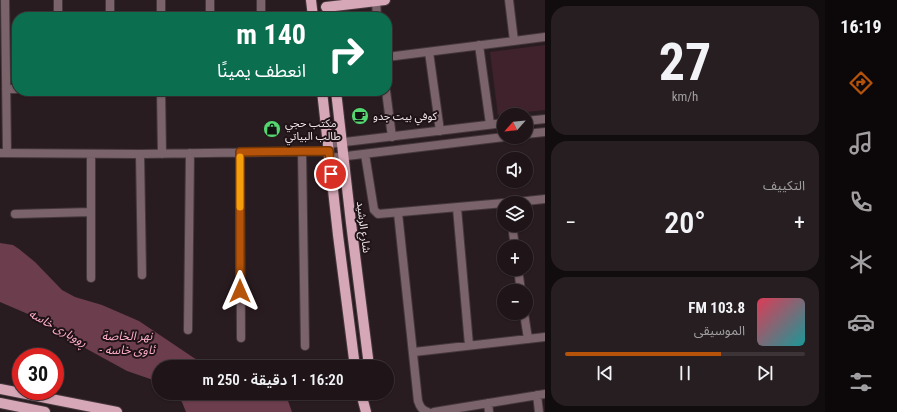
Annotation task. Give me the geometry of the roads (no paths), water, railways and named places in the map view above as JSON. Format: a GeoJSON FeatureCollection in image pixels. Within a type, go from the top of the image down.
{"type":"FeatureCollection","features":[{"type":"Feature","properties":{"kind":"main road"},"geometry":{"type":"LineString","coordinates":[[311,0],[312,12]]}},
{"type":"Feature","properties":{"kind":"main road"},"geometry":{"type":"LineString","coordinates":[[330,6],[380,0]]}},
{"type":"Feature","properties":{"kind":"main road"},"geometry":{"type":"LineString","coordinates":[[323,96],[354,360]]}},
{"type":"Feature","properties":{"kind":"main road","name":"شارع الرشيد"},"geometry":{"type":"LineString","coordinates":[[337,96],[368,360]]}},
{"type":"Feature","properties":{"kind":"main road"},"geometry":{"type":"LineString","coordinates":[[0,389],[117,412]]}},
{"type":"Feature","properties":{"kind":"main road"},"geometry":{"type":"LineString","coordinates":[[363,400],[367,412]]}},
{"type":"Feature","properties":{"kind":"main road"},"geometry":{"type":"LineString","coordinates":[[367,412],[368,400]]}},
{"type":"Feature","properties":{"kind":"main road"},"geometry":{"type":"LineString","coordinates":[[0,403],[41,412]]}},
{"type":"Feature","properties":{"kind":"street"},"geometry":{"type":"LineString","coordinates":[[5,0],[6,89],[4,153],[162,154],[329,151],[343,157],[497,138]]}},
{"type":"Feature","properties":{"kind":"street"},"geometry":{"type":"LineString","coordinates":[[58,0],[58,12]]}},
{"type":"Feature","properties":{"kind":"street"},"geometry":{"type":"LineString","coordinates":[[110,0],[110,12]]}},
{"type":"Feature","properties":{"kind":"street"},"geometry":{"type":"LineString","coordinates":[[161,0],[161,12]]}},
{"type":"Feature","properties":{"kind":"street"},"geometry":{"type":"LineString","coordinates":[[210,0],[210,12]]}},
{"type":"Feature","properties":{"kind":"street"},"geometry":{"type":"LineString","coordinates":[[261,0],[261,12]]}},
{"type":"Feature","properties":{"kind":"street"},"geometry":{"type":"LineString","coordinates":[[378,12],[380,0]]}},
{"type":"Feature","properties":{"kind":"street"},"geometry":{"type":"LineString","coordinates":[[509,0],[514,41]]}},
{"type":"Feature","properties":{"kind":"street"},"geometry":{"type":"LineString","coordinates":[[392,56],[545,37]]}},
{"type":"Feature","properties":{"kind":"street"},"geometry":{"type":"LineString","coordinates":[[479,45],[490,124]]}},
{"type":"Feature","properties":{"kind":"street"},"geometry":{"type":"LineString","coordinates":[[429,52],[440,131]]}},
{"type":"Feature","properties":{"kind":"street"},"geometry":{"type":"LineString","coordinates":[[6,89],[12,89]]}},
{"type":"Feature","properties":{"kind":"street"},"geometry":{"type":"LineString","coordinates":[[161,96],[162,154]]}},
{"type":"Feature","properties":{"kind":"street"},"geometry":{"type":"LineString","coordinates":[[387,96],[392,137]]}},
{"type":"Feature","properties":{"kind":"street"},"geometry":{"type":"LineString","coordinates":[[533,120],[545,119]]}},
{"type":"Feature","properties":{"kind":"street"},"geometry":{"type":"LineString","coordinates":[[329,151],[342,143],[497,124]]}},
{"type":"Feature","properties":{"kind":"street"},"geometry":{"type":"LineString","coordinates":[[533,133],[545,132]]}},
{"type":"Feature","properties":{"kind":"street"},"geometry":{"type":"LineString","coordinates":[[401,136],[402,149]]}},
{"type":"Feature","properties":{"kind":"street"},"geometry":{"type":"LineString","coordinates":[[302,151],[305,346]]}},
{"type":"Feature","properties":{"kind":"street"},"geometry":{"type":"LineString","coordinates":[[240,152],[241,338]]}},
{"type":"Feature","properties":{"kind":"street"},"geometry":{"type":"LineString","coordinates":[[188,330],[190,153]]}},
{"type":"Feature","properties":{"kind":"street"},"geometry":{"type":"LineString","coordinates":[[91,154],[91,278]]}},
{"type":"Feature","properties":{"kind":"street"},"geometry":{"type":"LineString","coordinates":[[140,154],[142,275]]}},
{"type":"Feature","properties":{"kind":"street"},"geometry":{"type":"LineString","coordinates":[[365,154],[374,210],[378,214],[381,215],[497,204]]}},
{"type":"Feature","properties":{"kind":"street"},"geometry":{"type":"LineString","coordinates":[[533,200],[545,199]]}},
{"type":"Feature","properties":{"kind":"street"},"geometry":{"type":"LineString","coordinates":[[457,208],[469,345]]}},
{"type":"Feature","properties":{"kind":"street"},"geometry":{"type":"LineString","coordinates":[[14,214],[91,212]]}},
{"type":"Feature","properties":{"kind":"street"},"geometry":{"type":"LineString","coordinates":[[398,213],[414,352],[418,401],[420,406],[428,412]]}},
{"type":"Feature","properties":{"kind":"street"},"geometry":{"type":"LineString","coordinates":[[525,320],[528,339]]}},
{"type":"Feature","properties":{"kind":"street"},"geometry":{"type":"LineString","coordinates":[[414,352],[545,337]]}},
{"type":"Feature","properties":{"kind":"street"},"geometry":{"type":"LineString","coordinates":[[434,412],[450,411],[541,394],[539,412]]}},
{"type":"Feature","properties":{"kind":"street"},"geometry":{"type":"LineString","coordinates":[[488,403],[489,412]]}},
{"type":"Feature","properties":{"kind":"street"},"geometry":{"type":"LineString","coordinates":[[19,412],[41,412]]}},
{"type":"Feature","properties":{"kind":"water","name":"نهر الخاصة - ئاوی خاسە"},"geometry":{"type":"Polygon","coordinates":[[[0,243],[13,245],[19,249],[35,262],[62,290],[75,297],[102,305],[139,321],[198,360],[152,360],[152,380],[127,371],[28,314],[0,302],[0,243]]]}},
{"type":"Feature","properties":{"kind":"water"},"geometry":{"type":"Polygon","coordinates":[[[180,400],[288,400],[292,412],[186,412],[180,400]]]}},
{"type":"Feature","properties":{"kind":"place","name":"كوفي بيت جدو"},"geometry":{"type":"Point","coordinates":[360,116]}},
{"type":"Feature","properties":{"kind":"place","name":"مكتب حجي طالب البياتي"},"geometry":{"type":"Point","coordinates":[272,129]}},
{"type":"Feature","properties":{"kind":"water label","name":"ڕووباری خاسە"},"geometry":{"type":"Point","coordinates":[58,328]}}]}
